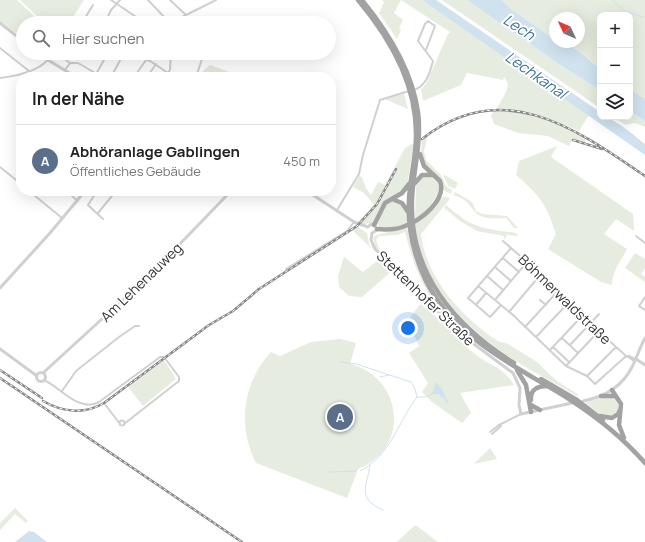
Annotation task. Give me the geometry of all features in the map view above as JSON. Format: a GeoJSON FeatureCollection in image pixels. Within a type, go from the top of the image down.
{"type":"FeatureCollection","features":[{"type":"Feature","properties":{"kind":"highway"},"geometry":{"type":"LineString","coordinates":[[358,0],[391,46],[411,86]]}},
{"type":"Feature","properties":{"kind":"highway"},"geometry":{"type":"LineString","coordinates":[[362,0],[391,40],[404,65],[413,95],[418,149],[410,217]]}},
{"type":"Feature","properties":{"kind":"highway"},"geometry":{"type":"LineString","coordinates":[[377,229],[396,229],[405,226],[423,216],[434,205],[440,195],[441,183],[422,163],[418,149]]}},
{"type":"Feature","properties":{"kind":"highway"},"geometry":{"type":"LineString","coordinates":[[418,149],[411,178],[410,217],[421,270],[430,288],[442,306],[472,337],[515,367],[571,400],[582,404],[624,438],[645,459]]}},
{"type":"Feature","properties":{"kind":"highway"},"geometry":{"type":"LineString","coordinates":[[413,187],[418,178],[424,174],[436,176]]}},
{"type":"Feature","properties":{"kind":"highway"},"geometry":{"type":"LineString","coordinates":[[374,224],[384,204],[402,193],[411,178]]}},
{"type":"Feature","properties":{"kind":"highway"},"geometry":{"type":"LineString","coordinates":[[392,199],[402,202],[410,217]]}},
{"type":"Feature","properties":{"kind":"highway"},"geometry":{"type":"LineString","coordinates":[[412,229],[419,255],[430,281],[442,300],[459,320],[501,355],[571,400]]}},
{"type":"Feature","properties":{"kind":"highway"},"geometry":{"type":"LineString","coordinates":[[515,367],[522,376],[526,385],[531,412]]}},
{"type":"Feature","properties":{"kind":"highway"},"geometry":{"type":"LineString","coordinates":[[531,412],[530,397],[533,391],[538,387],[548,386]]}},
{"type":"Feature","properties":{"kind":"highway"},"geometry":{"type":"LineString","coordinates":[[598,416],[610,419],[618,414],[620,406],[612,390]]}},
{"type":"Feature","properties":{"kind":"highway"},"geometry":{"type":"LineString","coordinates":[[612,390],[621,404],[619,425],[624,438]]}},
{"type":"Feature","properties":{"kind":"highway"},"geometry":{"type":"LineString","coordinates":[[601,396],[615,396]]}},
{"type":"Feature","properties":{"kind":"highway"},"geometry":{"type":"LineString","coordinates":[[582,404],[616,434],[645,463]]}},
{"type":"Feature","properties":{"kind":"highway"},"geometry":{"type":"LineString","coordinates":[[531,405],[540,410]]}},
{"type":"Feature","properties":{"kind":"street"},"geometry":{"type":"LineString","coordinates":[[111,0],[135,16]]}},
{"type":"Feature","properties":{"kind":"street"},"geometry":{"type":"LineString","coordinates":[[108,16],[110,10],[118,4],[120,0]]}},
{"type":"Feature","properties":{"kind":"street"},"geometry":{"type":"LineString","coordinates":[[148,0],[163,16]]}},
{"type":"Feature","properties":{"kind":"street"},"geometry":{"type":"LineString","coordinates":[[170,0],[185,15],[211,1],[216,0]]}},
{"type":"Feature","properties":{"kind":"street"},"geometry":{"type":"LineString","coordinates":[[86,16],[93,5]]}},
{"type":"Feature","properties":{"kind":"street"},"geometry":{"type":"LineString","coordinates":[[336,210],[359,174],[363,155],[380,100],[423,86],[433,61],[418,39],[428,21],[435,26],[426,50]]}},
{"type":"Feature","properties":{"kind":"street"},"geometry":{"type":"LineString","coordinates":[[0,23],[16,35]]}},
{"type":"Feature","properties":{"kind":"street"},"geometry":{"type":"LineString","coordinates":[[0,48],[29,71],[46,60]]}},
{"type":"Feature","properties":{"kind":"street"},"geometry":{"type":"LineString","coordinates":[[49,60],[68,72]]}},
{"type":"Feature","properties":{"kind":"street"},"geometry":{"type":"LineString","coordinates":[[66,60],[70,63],[78,63],[93,72]]}},
{"type":"Feature","properties":{"kind":"street"},"geometry":{"type":"LineString","coordinates":[[97,72],[104,60]]}},
{"type":"Feature","properties":{"kind":"street"},"geometry":{"type":"LineString","coordinates":[[114,72],[121,60]]}},
{"type":"Feature","properties":{"kind":"street"},"geometry":{"type":"LineString","coordinates":[[137,72],[145,60]]}},
{"type":"Feature","properties":{"kind":"street"},"geometry":{"type":"LineString","coordinates":[[148,60],[167,72]]}},
{"type":"Feature","properties":{"kind":"street"},"geometry":{"type":"LineString","coordinates":[[169,72],[171,60]]}},
{"type":"Feature","properties":{"kind":"street"},"geometry":{"type":"LineString","coordinates":[[198,72],[202,60]]}},
{"type":"Feature","properties":{"kind":"street"},"geometry":{"type":"LineString","coordinates":[[65,70],[70,63]]}},
{"type":"Feature","properties":{"kind":"street"},"geometry":{"type":"LineString","coordinates":[[150,72],[156,64]]}},
{"type":"Feature","properties":{"kind":"street"},"geometry":{"type":"LineString","coordinates":[[0,73],[0,78],[16,75]]}},
{"type":"Feature","properties":{"kind":"street"},"geometry":{"type":"LineString","coordinates":[[0,168],[16,180]]}},
{"type":"Feature","properties":{"kind":"street"},"geometry":{"type":"LineString","coordinates":[[35,196],[63,218]]}},
{"type":"Feature","properties":{"kind":"street"},"geometry":{"type":"LineString","coordinates":[[72,196],[78,201]]}},
{"type":"Feature","properties":{"kind":"street"},"geometry":{"type":"LineString","coordinates":[[0,288],[82,196]]}},
{"type":"Feature","properties":{"kind":"street"},"geometry":{"type":"LineString","coordinates":[[94,196],[88,205],[103,219]]}},
{"type":"Feature","properties":{"kind":"street"},"geometry":{"type":"LineString","coordinates":[[98,213],[112,196]]}},
{"type":"Feature","properties":{"kind":"street","name":"Am Lehenauweg"},"geometry":{"type":"LineString","coordinates":[[44,377],[48,370],[156,269],[225,196]]}},
{"type":"Feature","properties":{"kind":"street"},"geometry":{"type":"LineString","coordinates":[[315,196],[354,222],[368,227],[369,231],[372,233],[377,229],[374,224],[368,227]]}},
{"type":"Feature","properties":{"kind":"street"},"geometry":{"type":"LineString","coordinates":[[286,269],[347,231],[354,222]]}},
{"type":"Feature","properties":{"kind":"street","name":"Stettenhofer Straße"},"geometry":{"type":"LineString","coordinates":[[372,233],[371,240],[375,249],[419,291],[447,322],[476,347],[513,373],[520,388],[519,405],[521,414]]}},
{"type":"Feature","properties":{"kind":"street"},"geometry":{"type":"LineString","coordinates":[[636,236],[645,243]]}},
{"type":"Feature","properties":{"kind":"street","name":"Böhmerwaldstraße"},"geometry":{"type":"LineString","coordinates":[[503,241],[559,290],[590,324],[627,356],[635,360]]}},
{"type":"Feature","properties":{"kind":"street"},"geometry":{"type":"LineString","coordinates":[[501,305],[490,317],[468,298],[511,248]]}},
{"type":"Feature","properties":{"kind":"street"},"geometry":{"type":"LineString","coordinates":[[503,258],[519,272]]}},
{"type":"Feature","properties":{"kind":"street"},"geometry":{"type":"LineString","coordinates":[[495,300],[527,262]]}},
{"type":"Feature","properties":{"kind":"street"},"geometry":{"type":"LineString","coordinates":[[495,267],[511,281]]}},
{"type":"Feature","properties":{"kind":"street"},"geometry":{"type":"LineString","coordinates":[[509,312],[541,274]]}},
{"type":"Feature","properties":{"kind":"street"},"geometry":{"type":"LineString","coordinates":[[487,276],[503,290]]}},
{"type":"Feature","properties":{"kind":"street"},"geometry":{"type":"LineString","coordinates":[[478,286],[509,312],[566,366],[587,376],[595,384],[627,356]]}},
{"type":"Feature","properties":{"kind":"street"},"geometry":{"type":"LineString","coordinates":[[525,327],[559,290]]}},
{"type":"Feature","properties":{"kind":"street"},"geometry":{"type":"LineString","coordinates":[[476,305],[486,293]]}},
{"type":"Feature","properties":{"kind":"street"},"geometry":{"type":"LineString","coordinates":[[645,297],[639,306],[645,310]]}},
{"type":"Feature","properties":{"kind":"street"},"geometry":{"type":"LineString","coordinates":[[540,300],[546,305]]}},
{"type":"Feature","properties":{"kind":"street"},"geometry":{"type":"LineString","coordinates":[[536,338],[569,302]]}},
{"type":"Feature","properties":{"kind":"street"},"geometry":{"type":"LineString","coordinates":[[570,345],[599,314]]}},
{"type":"Feature","properties":{"kind":"street"},"geometry":{"type":"LineString","coordinates":[[550,350],[582,316]]}},
{"type":"Feature","properties":{"kind":"street"},"geometry":{"type":"LineString","coordinates":[[62,391],[76,371],[119,337],[139,326]]}},
{"type":"Feature","properties":{"kind":"street"},"geometry":{"type":"LineString","coordinates":[[566,366],[598,331]]}},
{"type":"Feature","properties":{"kind":"street"},"geometry":{"type":"LineString","coordinates":[[562,338],[578,353]]}},
{"type":"Feature","properties":{"kind":"street"},"geometry":{"type":"LineString","coordinates":[[582,404],[612,390],[625,378],[645,338]]}},
{"type":"Feature","properties":{"kind":"street"},"geometry":{"type":"LineString","coordinates":[[553,347],[569,362]]}},
{"type":"Feature","properties":{"kind":"street"},"geometry":{"type":"LineString","coordinates":[[587,376],[616,347]]}},
{"type":"Feature","properties":{"kind":"street"},"geometry":{"type":"LineString","coordinates":[[0,349],[37,375],[44,377],[48,382],[82,404],[96,404],[160,357],[165,358],[179,377],[179,382],[124,424],[120,424],[104,403]]}},
{"type":"Feature","properties":{"kind":"street"},"geometry":{"type":"LineString","coordinates":[[561,361],[564,357]]}},
{"type":"Feature","properties":{"kind":"street"},"geometry":{"type":"LineString","coordinates":[[635,360],[645,365]]}},
{"type":"Feature","properties":{"kind":"street"},"geometry":{"type":"LineString","coordinates":[[37,375],[39,381],[44,377]]}},
{"type":"Feature","properties":{"kind":"street"},"geometry":{"type":"LineString","coordinates":[[491,433],[503,423],[521,414],[540,410],[571,400]]}},
{"type":"Feature","properties":{"kind":"street"},"geometry":{"type":"LineString","coordinates":[[114,417],[122,421],[124,424]]}},
{"type":"Feature","properties":{"kind":"street"},"geometry":{"type":"LineString","coordinates":[[120,424],[122,421],[129,419]]}},
{"type":"Feature","properties":{"kind":"shaded area"},"geometry":{"type":"Polygon","coordinates":[[[0,0],[17,0],[34,16],[16,16],[16,33],[0,21],[0,0]]]}},
{"type":"Feature","properties":{"kind":"shaded area"},"geometry":{"type":"Polygon","coordinates":[[[20,0],[84,0],[74,16],[37,16],[20,0]]]}},
{"type":"Feature","properties":{"kind":"shaded area"},"geometry":{"type":"Polygon","coordinates":[[[382,0],[401,0],[394,13],[403,20],[399,28],[401,30],[397,39],[379,13],[384,2],[382,0]]]}},
{"type":"Feature","properties":{"kind":"shaded area"},"geometry":{"type":"Polygon","coordinates":[[[401,0],[422,0],[589,115],[579,131],[565,125],[568,130],[586,138],[585,143],[573,139],[569,146],[548,136],[518,133],[494,124],[491,116],[502,100],[508,83],[504,77],[503,80],[467,73],[461,85],[423,101],[421,89],[426,84],[450,32],[401,0]]]}},
{"type":"Feature","properties":{"kind":"shaded area"},"geometry":{"type":"Polygon","coordinates":[[[442,0],[467,0],[557,63],[597,88],[597,106],[442,0]]]}},
{"type":"Feature","properties":{"kind":"shaded area"},"geometry":{"type":"Polygon","coordinates":[[[502,0],[645,0],[645,99],[633,91],[633,12],[597,12],[597,66],[575,48],[585,48],[585,12],[549,12],[549,36],[511,9],[502,0]]]}},
{"type":"Feature","properties":{"kind":"shaded area"},"geometry":{"type":"Polygon","coordinates":[[[210,65],[229,72],[202,72],[210,65]]]}},
{"type":"Feature","properties":{"kind":"shaded area"},"geometry":{"type":"Polygon","coordinates":[[[404,94],[408,109],[385,99],[404,94]]]}},
{"type":"Feature","properties":{"kind":"shaded area"},"geometry":{"type":"Polygon","coordinates":[[[633,113],[645,121],[645,127],[635,123],[626,125],[618,120],[633,120],[633,113]]]}},
{"type":"Feature","properties":{"kind":"shaded area"},"geometry":{"type":"Polygon","coordinates":[[[428,135],[424,151],[426,160],[441,175],[446,186],[452,190],[451,194],[443,190],[441,180],[427,168],[421,152],[422,140],[428,135]]]}},
{"type":"Feature","properties":{"kind":"shaded area"},"geometry":{"type":"Polygon","coordinates":[[[414,143],[407,185],[403,191],[382,204],[372,223],[363,224],[358,222],[374,205],[364,193],[353,187],[359,176],[362,177],[366,188],[371,195],[378,182],[385,185],[405,148],[414,143]]]}},
{"type":"Feature","properties":{"kind":"shaded area"},"geometry":{"type":"Polygon","coordinates":[[[557,146],[551,157],[633,214],[634,231],[616,219],[604,234],[627,249],[615,271],[612,285],[601,282],[548,249],[556,234],[549,215],[537,195],[516,175],[519,161],[557,146]]]}},
{"type":"Feature","properties":{"kind":"shaded area"},"geometry":{"type":"Polygon","coordinates":[[[443,174],[458,183],[455,189],[448,186],[443,174]]]}},
{"type":"Feature","properties":{"kind":"shaded area"},"geometry":{"type":"Polygon","coordinates":[[[423,175],[435,177],[440,185],[439,191],[434,201],[415,220],[416,186],[423,175]]]}},
{"type":"Feature","properties":{"kind":"shaded area"},"geometry":{"type":"Polygon","coordinates":[[[455,192],[472,202],[476,211],[482,214],[507,216],[518,228],[514,228],[506,218],[488,218],[479,215],[468,203],[453,195],[455,192]]]}},
{"type":"Feature","properties":{"kind":"shaded area"},"geometry":{"type":"Polygon","coordinates":[[[447,196],[446,197],[450,198],[449,200],[421,234],[424,250],[438,281],[458,308],[470,320],[498,341],[508,344],[534,360],[556,380],[579,395],[577,396],[538,374],[501,351],[470,326],[443,296],[424,262],[418,243],[415,223],[443,197],[447,196]]]}},
{"type":"Feature","properties":{"kind":"shaded area"},"geometry":{"type":"Polygon","coordinates":[[[391,201],[400,202],[407,212],[407,224],[391,228],[379,227],[377,223],[383,206],[391,201]]]}},
{"type":"Feature","properties":{"kind":"shaded area"},"geometry":{"type":"Polygon","coordinates":[[[446,205],[455,213],[471,223],[486,228],[516,233],[518,236],[507,235],[504,240],[504,236],[477,231],[460,221],[444,208],[446,205]]]}},
{"type":"Feature","properties":{"kind":"shaded area"},"geometry":{"type":"Polygon","coordinates":[[[356,226],[367,233],[369,244],[372,249],[352,230],[356,226]]]}},
{"type":"Feature","properties":{"kind":"shaded area"},"geometry":{"type":"Polygon","coordinates":[[[407,227],[413,252],[422,276],[427,287],[449,318],[447,319],[432,299],[420,278],[405,232],[397,235],[379,236],[376,240],[380,252],[422,289],[420,291],[375,248],[373,237],[407,227]]]}},
{"type":"Feature","properties":{"kind":"shaded area"},"geometry":{"type":"Polygon","coordinates":[[[635,253],[645,259],[645,268],[641,274],[645,277],[645,282],[625,268],[635,253]]]}},
{"type":"Feature","properties":{"kind":"shaded area"},"geometry":{"type":"Polygon","coordinates":[[[344,257],[363,272],[381,258],[393,270],[362,297],[349,296],[339,287],[338,276],[344,257]]]}},
{"type":"Feature","properties":{"kind":"shaded area"},"geometry":{"type":"Polygon","coordinates":[[[420,304],[435,316],[476,355],[506,375],[514,385],[460,393],[471,413],[462,423],[432,402],[422,392],[428,383],[409,353],[419,346],[408,321],[420,304]]]}},
{"type":"Feature","properties":{"kind":"shaded area"},"geometry":{"type":"Polygon","coordinates":[[[340,339],[356,343],[350,364],[368,371],[381,383],[390,398],[394,414],[393,430],[387,446],[375,459],[358,469],[347,498],[256,463],[246,434],[245,420],[246,405],[254,377],[271,352],[280,356],[311,342],[340,339]]]}},
{"type":"Feature","properties":{"kind":"shaded area"},"geometry":{"type":"Polygon","coordinates":[[[164,360],[176,379],[143,406],[128,387],[164,360]]]}},
{"type":"Feature","properties":{"kind":"shaded area"},"geometry":{"type":"Polygon","coordinates":[[[601,398],[615,398],[618,404],[618,410],[611,417],[601,415],[585,403],[601,398]]]}},
{"type":"Feature","properties":{"kind":"shaded area"},"geometry":{"type":"Polygon","coordinates":[[[490,448],[497,459],[474,464],[490,448]]]}},
{"type":"Feature","properties":{"kind":"shaded area"},"geometry":{"type":"Polygon","coordinates":[[[15,508],[28,521],[26,523],[15,514],[0,530],[0,523],[15,508]]]}},
{"type":"Feature","properties":{"kind":"shaded area"},"geometry":{"type":"Polygon","coordinates":[[[414,526],[417,526],[438,542],[397,542],[414,526]]]}},
{"type":"Feature","properties":{"kind":"water","name":"Lechkanal"},"geometry":{"type":"Polygon","coordinates":[[[422,0],[436,0],[597,110],[597,120],[612,120],[624,127],[645,144],[645,155],[422,0]]]}},
{"type":"Feature","properties":{"kind":"water","name":"Lech"},"geometry":{"type":"Polygon","coordinates":[[[467,0],[502,0],[511,9],[549,36],[549,48],[574,48],[597,66],[597,88],[467,0]]]}},
{"type":"Feature","properties":{"kind":"water"},"geometry":{"type":"Polygon","coordinates":[[[633,91],[645,99],[645,121],[633,113],[633,91]]]}},
{"type":"Feature","properties":{"kind":"water"},"geometry":{"type":"Polygon","coordinates":[[[436,382],[443,391],[448,402],[447,404],[444,398],[440,397],[440,394],[432,394],[436,382]]]}},
{"type":"Feature","properties":{"kind":"water"},"geometry":{"type":"Polygon","coordinates":[[[29,531],[34,532],[47,542],[15,542],[29,531]]]}},
{"type":"Feature","properties":{"kind":"waterway"},"geometry":{"type":"LineString","coordinates":[[612,0],[624,11],[643,17]]}},
{"type":"Feature","properties":{"kind":"waterway"},"geometry":{"type":"LineString","coordinates":[[340,362],[356,364],[411,382],[417,397],[386,448],[371,464],[360,471]]}},
{"type":"Feature","properties":{"kind":"waterway"},"geometry":{"type":"LineString","coordinates":[[380,377],[389,375]]}},
{"type":"Feature","properties":{"kind":"waterway"},"geometry":{"type":"LineString","coordinates":[[417,397],[425,397],[432,394]]}},
{"type":"Feature","properties":{"kind":"waterway"},"geometry":{"type":"LineString","coordinates":[[370,465],[365,491],[366,496],[375,506],[383,510]]}},
{"type":"Feature","properties":{"kind":"waterway"},"geometry":{"type":"LineString","coordinates":[[329,472],[356,471]]}},
{"type":"Feature","properties":{"kind":"railway"},"geometry":{"type":"LineString","coordinates":[[422,139],[452,121],[481,111],[509,110],[537,116],[565,127],[592,141],[645,176]]}},
{"type":"Feature","properties":{"kind":"railway"},"geometry":{"type":"LineString","coordinates":[[573,140],[602,149]]}},
{"type":"Feature","properties":{"kind":"railway"},"geometry":{"type":"LineString","coordinates":[[43,401],[58,408],[73,411],[89,409],[104,403],[209,325],[233,311],[259,289],[357,226],[377,204],[396,169]]}},
{"type":"Feature","properties":{"kind":"railway"},"geometry":{"type":"LineString","coordinates":[[0,370],[42,398]]}},
{"type":"Feature","properties":{"kind":"railway"},"geometry":{"type":"LineString","coordinates":[[0,378],[242,542]]}},
{"type":"Feature","properties":{"kind":"place","name":"Abhöranlage Gablingen"},"geometry":{"type":"Point","coordinates":[340,417]}}]}
